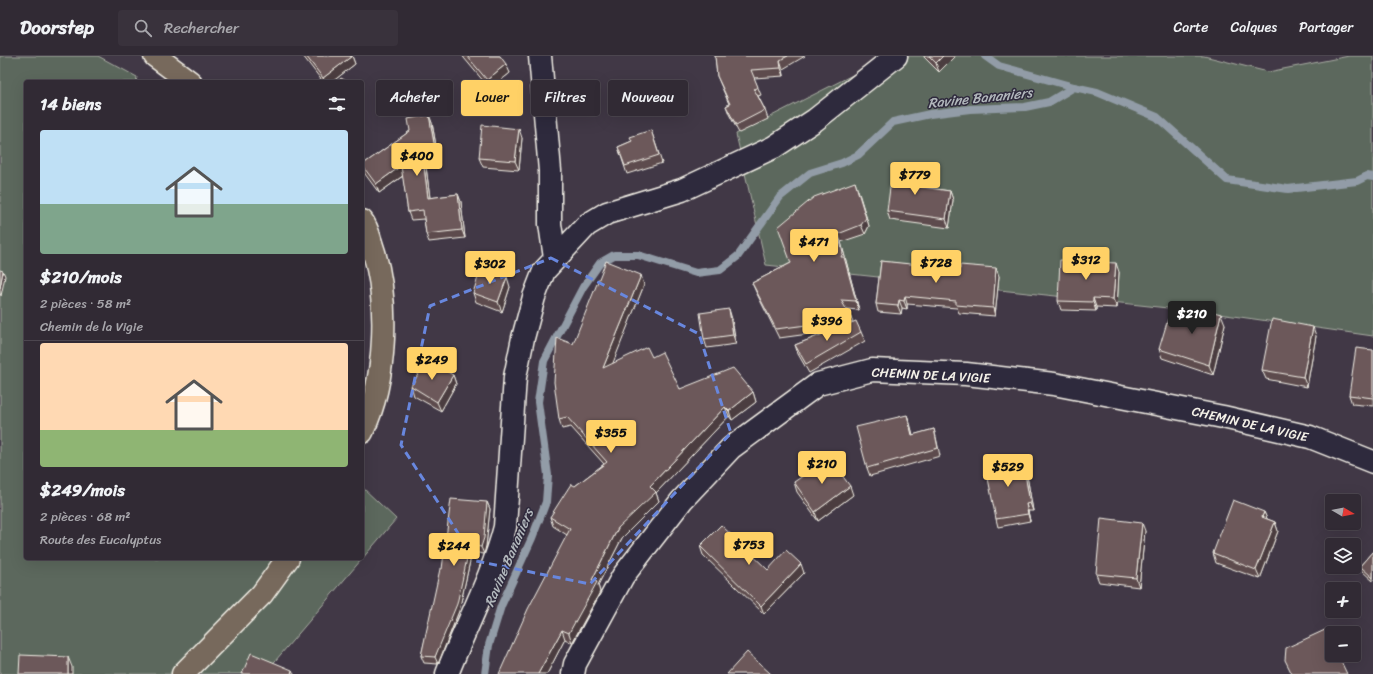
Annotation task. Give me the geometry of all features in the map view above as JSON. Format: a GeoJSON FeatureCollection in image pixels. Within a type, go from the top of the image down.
{"type":"FeatureCollection","features":[{"type":"Feature","properties":{"kind":"main road"},"geometry":{"type":"LineString","coordinates":[[155,56],[187,80]]}},
{"type":"Feature","properties":{"kind":"main road"},"geometry":{"type":"LineString","coordinates":[[364,226],[377,261],[383,305],[383,340],[378,382],[364,426]]}},
{"type":"Feature","properties":{"kind":"main road"},"geometry":{"type":"LineString","coordinates":[[183,674],[262,594],[287,560]]}},
{"type":"Feature","properties":{"kind":"street"},"geometry":{"type":"LineString","coordinates":[[540,56],[550,171],[550,224],[555,258]]}},
{"type":"Feature","properties":{"kind":"street"},"geometry":{"type":"LineString","coordinates":[[447,674],[499,550],[505,527],[508,497],[511,414],[515,377],[522,338],[534,297],[544,271],[587,225],[607,214],[682,190],[774,147],[815,120],[896,56]]}},
{"type":"Feature","properties":{"kind":"street","name":"CHEMIN DE LA VIGIE"},"geometry":{"type":"LineString","coordinates":[[573,674],[575,664],[623,576],[682,500],[730,448],[818,384],[872,370],[966,374],[1054,384],[1223,417],[1310,437],[1373,462]]}},
{"type":"Feature","properties":{"kind":"highlighted area"},"geometry":{"type":"Polygon","coordinates":[[[551,258],[699,334],[731,433],[590,584],[476,561],[401,445],[430,306],[551,258]]]}},
{"type":"Feature","properties":{"kind":"green space"},"geometry":{"type":"Polygon","coordinates":[[[0,56],[98,56],[137,77],[136,80],[24,80],[24,560],[361,560],[264,674],[0,674],[0,56]]]}},
{"type":"Feature","properties":{"kind":"green space"},"geometry":{"type":"Polygon","coordinates":[[[890,56],[1204,56],[1268,72],[1349,56],[1373,56],[1373,336],[1205,312],[766,265],[736,134],[890,56]]]}},
{"type":"Feature","properties":{"kind":"green space"},"geometry":{"type":"Polygon","coordinates":[[[364,489],[396,519],[364,557],[364,489]]]}},
{"type":"Feature","properties":{"kind":"building"},"geometry":{"type":"Polygon","coordinates":[[[306,56],[352,56],[323,78],[306,56]]]}},
{"type":"Feature","properties":{"kind":"building"},"geometry":{"type":"Polygon","coordinates":[[[467,56],[500,56],[506,64],[487,80],[467,56]]]}},
{"type":"Feature","properties":{"kind":"building"},"geometry":{"type":"Polygon","coordinates":[[[715,56],[788,56],[780,60],[781,68],[751,70],[758,87],[754,89],[765,110],[736,125],[726,106],[730,104],[717,76],[715,56]]]}},
{"type":"Feature","properties":{"kind":"building"},"geometry":{"type":"Polygon","coordinates":[[[929,56],[943,56],[936,63],[929,56]]]}},
{"type":"Feature","properties":{"kind":"building"},"geometry":{"type":"Polygon","coordinates":[[[429,116],[435,149],[422,151],[428,198],[458,194],[462,230],[426,234],[423,210],[408,212],[401,166],[376,184],[364,168],[364,164],[410,131],[408,119],[429,116]]]}},
{"type":"Feature","properties":{"kind":"building"},"geometry":{"type":"Polygon","coordinates":[[[482,125],[519,129],[515,161],[479,158],[482,125]]]}},
{"type":"Feature","properties":{"kind":"building"},"geometry":{"type":"Polygon","coordinates":[[[651,130],[659,155],[625,166],[618,147],[632,141],[630,137],[651,130]]]}},
{"type":"Feature","properties":{"kind":"building"},"geometry":{"type":"Polygon","coordinates":[[[893,165],[918,168],[915,186],[950,191],[946,219],[887,211],[893,165]]]}},
{"type":"Feature","properties":{"kind":"building"},"geometry":{"type":"Polygon","coordinates":[[[855,182],[866,218],[861,225],[838,234],[843,253],[841,257],[844,257],[856,301],[841,300],[852,319],[776,329],[752,283],[791,263],[778,227],[814,197],[855,182]]]}},
{"type":"Feature","properties":{"kind":"building"},"geometry":{"type":"Polygon","coordinates":[[[1060,260],[1116,263],[1113,299],[1093,298],[1093,302],[1058,301],[1060,260]]]}},
{"type":"Feature","properties":{"kind":"building"},"geometry":{"type":"Polygon","coordinates":[[[606,261],[641,275],[603,368],[647,347],[652,357],[662,352],[680,389],[733,368],[753,392],[729,411],[725,407],[650,486],[656,492],[618,528],[592,580],[597,582],[569,633],[562,630],[538,674],[499,674],[528,609],[570,529],[550,517],[571,484],[575,486],[607,462],[567,417],[559,419],[554,382],[557,338],[573,344],[606,261]]]}},
{"type":"Feature","properties":{"kind":"building"},"geometry":{"type":"Polygon","coordinates":[[[881,261],[960,269],[960,265],[996,268],[993,308],[956,305],[956,301],[905,296],[904,301],[899,300],[898,306],[876,304],[881,261]]]}},
{"type":"Feature","properties":{"kind":"building"},"geometry":{"type":"Polygon","coordinates":[[[481,268],[507,277],[498,302],[473,293],[481,268]]]}},
{"type":"Feature","properties":{"kind":"building"},"geometry":{"type":"Polygon","coordinates":[[[0,270],[3,271],[0,288],[0,270]]]}},
{"type":"Feature","properties":{"kind":"building"},"geometry":{"type":"Polygon","coordinates":[[[1189,305],[1221,314],[1209,365],[1159,349],[1168,319],[1183,323],[1189,305]]]}},
{"type":"Feature","properties":{"kind":"building"},"geometry":{"type":"Polygon","coordinates":[[[729,309],[733,335],[704,339],[700,313],[729,309]]]}},
{"type":"Feature","properties":{"kind":"building"},"geometry":{"type":"Polygon","coordinates":[[[1272,319],[1313,327],[1303,377],[1262,370],[1272,319]]]}},
{"type":"Feature","properties":{"kind":"building"},"geometry":{"type":"Polygon","coordinates":[[[856,321],[861,332],[806,364],[795,345],[856,321]]]}},
{"type":"Feature","properties":{"kind":"building"},"geometry":{"type":"Polygon","coordinates":[[[1356,348],[1373,350],[1373,398],[1349,395],[1356,348]]]}},
{"type":"Feature","properties":{"kind":"building"},"geometry":{"type":"Polygon","coordinates":[[[427,360],[453,375],[437,402],[411,386],[427,360]]]}},
{"type":"Feature","properties":{"kind":"building"},"geometry":{"type":"Polygon","coordinates":[[[907,415],[912,435],[934,429],[938,448],[867,468],[856,427],[907,415]]]}},
{"type":"Feature","properties":{"kind":"building"},"geometry":{"type":"Polygon","coordinates":[[[1022,457],[1030,503],[1026,504],[1028,514],[996,519],[985,463],[1022,457]]]}},
{"type":"Feature","properties":{"kind":"building"},"geometry":{"type":"Polygon","coordinates":[[[829,458],[850,486],[815,512],[794,482],[829,458]]]}},
{"type":"Feature","properties":{"kind":"building"},"geometry":{"type":"Polygon","coordinates":[[[451,499],[487,502],[484,538],[481,547],[470,545],[457,604],[435,657],[421,656],[440,569],[442,569],[451,499]]]}},
{"type":"Feature","properties":{"kind":"building"},"geometry":{"type":"Polygon","coordinates":[[[1233,500],[1264,512],[1262,517],[1275,522],[1256,570],[1213,553],[1233,500]]]}},
{"type":"Feature","properties":{"kind":"building"},"geometry":{"type":"Polygon","coordinates":[[[1101,518],[1142,523],[1136,578],[1096,574],[1101,518]]]}},
{"type":"Feature","properties":{"kind":"building"},"geometry":{"type":"Polygon","coordinates":[[[721,525],[768,570],[786,550],[801,564],[761,606],[700,546],[721,525]]]}},
{"type":"Feature","properties":{"kind":"building"},"geometry":{"type":"Polygon","coordinates":[[[1373,551],[1373,578],[1361,567],[1361,565],[1373,551]]]}},
{"type":"Feature","properties":{"kind":"building"},"geometry":{"type":"Polygon","coordinates":[[[1325,630],[1325,662],[1341,662],[1347,674],[1292,674],[1285,660],[1286,648],[1325,630]]]}},
{"type":"Feature","properties":{"kind":"building"},"geometry":{"type":"Polygon","coordinates":[[[747,652],[771,674],[727,674],[747,652]]]}},
{"type":"Feature","properties":{"kind":"building"},"geometry":{"type":"Polygon","coordinates":[[[251,653],[292,670],[291,674],[242,674],[251,653]]]}},
{"type":"Feature","properties":{"kind":"building"},"geometry":{"type":"Polygon","coordinates":[[[20,655],[68,657],[68,674],[19,674],[20,655]]]}},
{"type":"Feature","properties":{"kind":"waterway"},"geometry":{"type":"LineString","coordinates":[[985,56],[999,66],[1074,87]]}},
{"type":"Feature","properties":{"kind":"waterway","name":"Ravine Bananiers"},"geometry":{"type":"LineString","coordinates":[[485,674],[489,645],[501,606],[532,538],[546,502],[548,475],[538,402],[544,361],[583,287],[600,263],[614,255],[638,255],[696,273],[720,270],[738,256],[780,197],[810,173],[842,163],[858,155],[893,122],[930,114],[970,109],[1025,107],[1049,102],[1074,87],[1097,92],[1157,117],[1227,180],[1288,189],[1357,181],[1367,176],[1373,177]]}}]}
